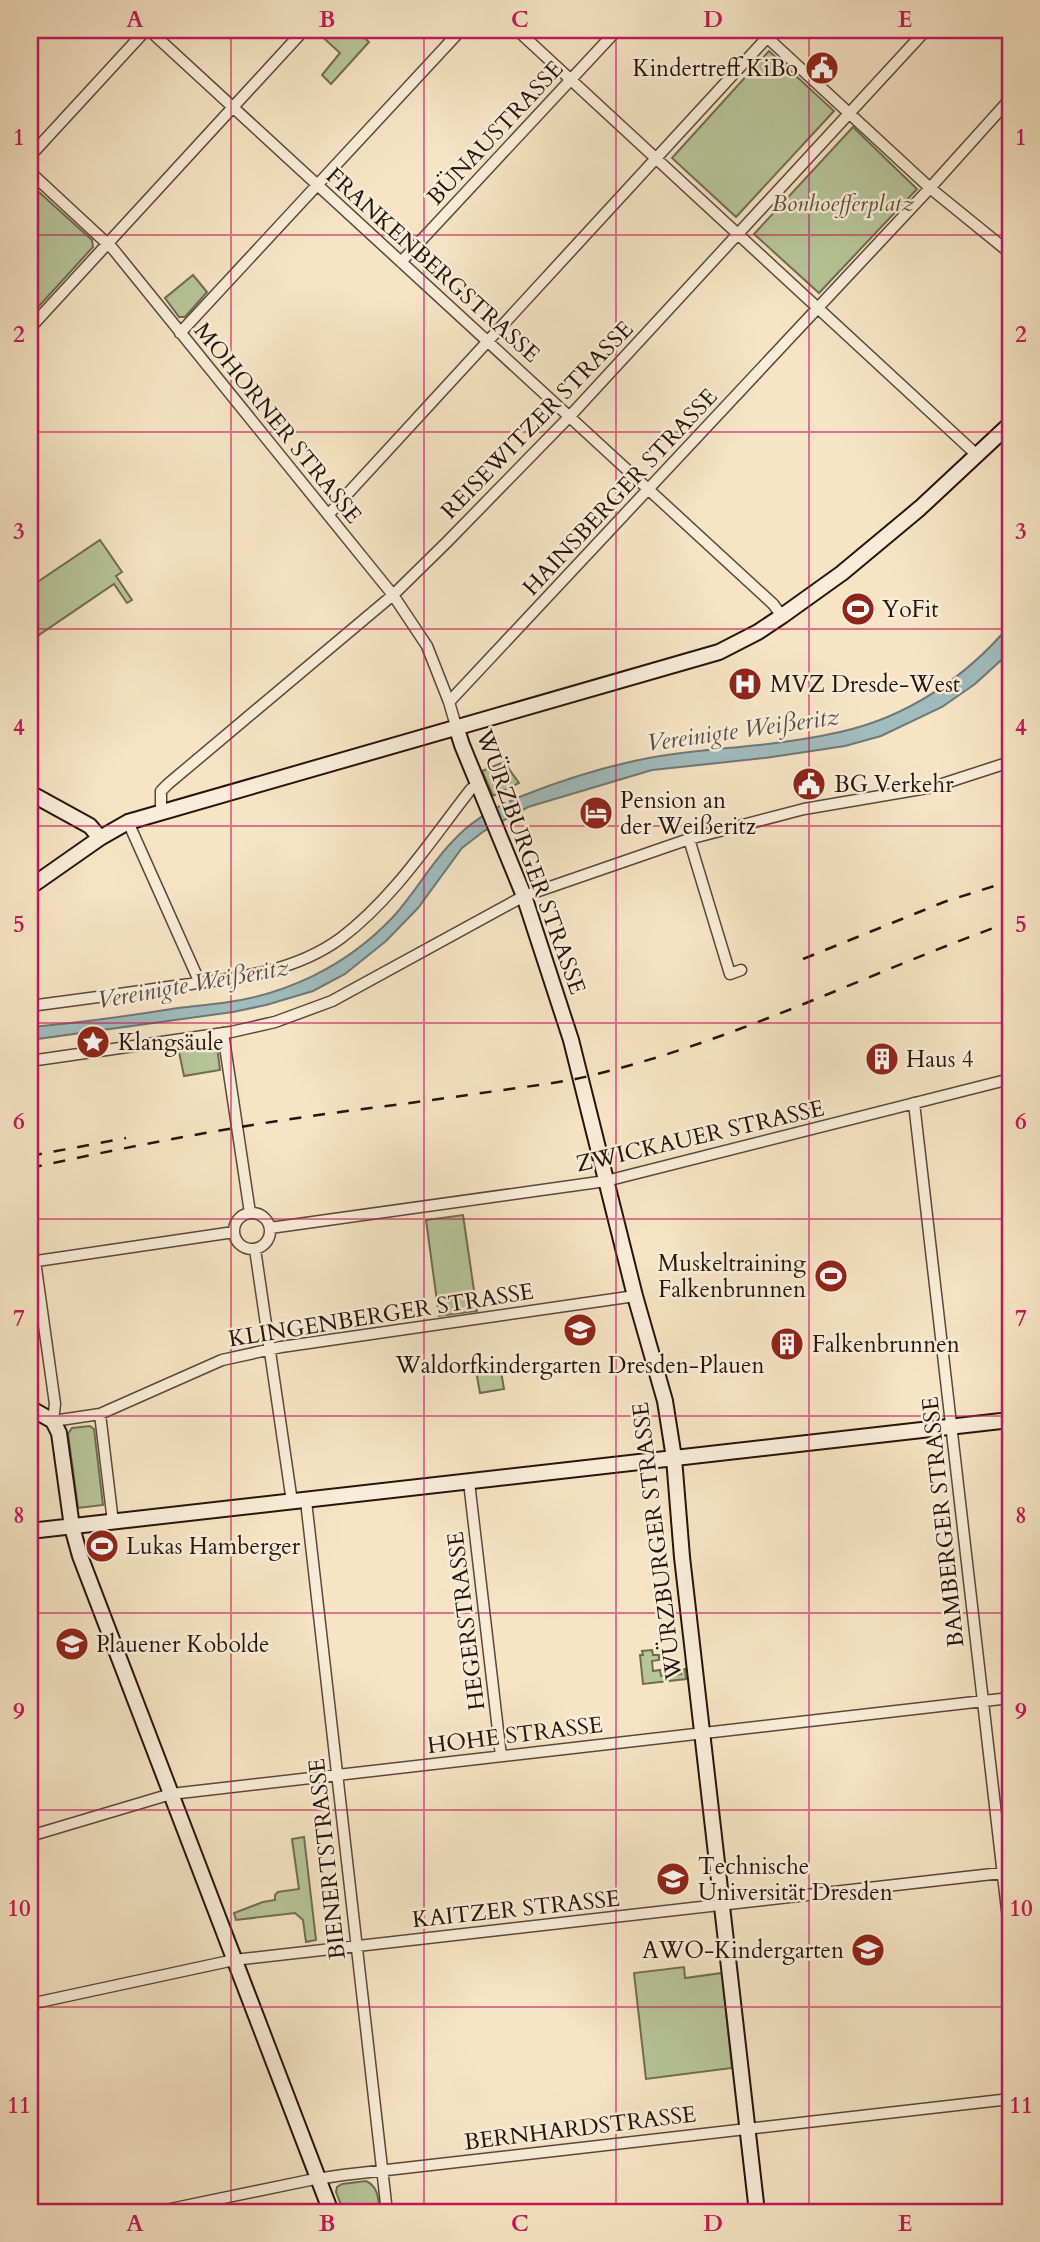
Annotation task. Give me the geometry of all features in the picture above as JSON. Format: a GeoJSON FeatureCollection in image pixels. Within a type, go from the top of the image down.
{"type":"FeatureCollection","features":[{"type":"Feature","properties":{"kind":"street","name":"FRANKENBERGSTRASSE"},"geometry":{"type":"LineString","coordinates":[[147,30],[488,340],[773,604],[782,616]]}},
{"type":"Feature","properties":{"kind":"street"},"geometry":{"type":"LineString","coordinates":[[30,156],[147,30]]}},
{"type":"Feature","properties":{"kind":"street"},"geometry":{"type":"LineString","coordinates":[[30,328],[304,30]]}},
{"type":"Feature","properties":{"kind":"street"},"geometry":{"type":"LineString","coordinates":[[180,332],[461,30]]}},
{"type":"Feature","properties":{"kind":"street"},"geometry":{"type":"LineString","coordinates":[[517,30],[978,456]]}},
{"type":"Feature","properties":{"kind":"street","name":"BÜNAUSTRASSE"},"geometry":{"type":"LineString","coordinates":[[401,262],[617,30]]}},
{"type":"Feature","properties":{"kind":"street","name":"REISEWITZER STRASSE"},"geometry":{"type":"LineString","coordinates":[[161,813],[161,791],[393,594],[570,416],[926,30]]}},
{"type":"Feature","properties":{"kind":"street"},"geometry":{"type":"LineString","coordinates":[[328,514],[767,32],[930,188],[1010,253]]}},
{"type":"Feature","properties":{"kind":"street"},"geometry":{"type":"LineString","coordinates":[[818,308],[1010,99]]}},
{"type":"Feature","properties":{"kind":"street","name":"MOHORNER STRASSE"},"geometry":{"type":"LineString","coordinates":[[30,172],[107,243],[393,594],[427,646],[456,726]]}},
{"type":"Feature","properties":{"kind":"street","name":"HAINSBERGER STRASSE"},"geometry":{"type":"LineString","coordinates":[[449,702],[818,308]]}},
{"type":"Feature","properties":{"kind":"street"},"geometry":{"type":"LineString","coordinates":[[30,887],[100,838],[128,822],[708,656],[758,632],[867,553],[978,456],[1010,424]]}},
{"type":"Feature","properties":{"kind":"street","name":"WÜRZBURGER STRASSE"},"geometry":{"type":"LineString","coordinates":[[456,726],[524,896],[571,1040],[635,1296],[665,1401],[674,1458],[682,1557],[757,2212]]}},
{"type":"Feature","properties":{"kind":"street"},"geometry":{"type":"LineString","coordinates":[[30,1061],[223,1033],[275,1022],[332,1002],[524,896],[690,839],[804,809],[933,787],[1010,762]]}},
{"type":"Feature","properties":{"kind":"street"},"geometry":{"type":"LineString","coordinates":[[30,1006],[253,975],[301,960],[338,940],[361,922],[471,789],[482,792]]}},
{"type":"Feature","properties":{"kind":"street"},"geometry":{"type":"LineString","coordinates":[[30,793],[90,826],[100,838]]}},
{"type":"Feature","properties":{"kind":"street"},"geometry":{"type":"LineString","coordinates":[[128,822],[200,983]]}},
{"type":"Feature","properties":{"kind":"street"},"geometry":{"type":"LineString","coordinates":[[690,839],[730,974],[741,970]]}},
{"type":"Feature","properties":{"kind":"street"},"geometry":{"type":"LineString","coordinates":[[223,1033],[250,1213]]}},
{"type":"Feature","properties":{"kind":"street","name":"ZWICKAUER STRASSE"},"geometry":{"type":"LineString","coordinates":[[270,1228],[606,1181],[1010,1079]]}},
{"type":"Feature","properties":{"kind":"street","name":"BAMBERGER STRASSE"},"geometry":{"type":"LineString","coordinates":[[914,1103],[982,1701],[1007,1872],[1010,1936]]}},
{"type":"Feature","properties":{"kind":"street"},"geometry":{"type":"LineString","coordinates":[[250,1213],[263,1217],[270,1228],[267,1242],[255,1250],[240,1245],[234,1232],[238,1220],[250,1213]]}},
{"type":"Feature","properties":{"kind":"street"},"geometry":{"type":"LineString","coordinates":[[234,1232],[32,1261],[55,1404],[53,1421],[59,1433],[72,1527],[91,1585],[331,2212]]}},
{"type":"Feature","properties":{"kind":"street","name":"BIENERTSTRASSE"},"geometry":{"type":"LineString","coordinates":[[255,1250],[270,1350],[299,1502],[337,1775],[387,2212]]}},
{"type":"Feature","properties":{"kind":"street","name":"KLINGENBERGER STRASSE"},"geometry":{"type":"LineString","coordinates":[[53,1421],[100,1414],[222,1360],[270,1350],[635,1296]]}},
{"type":"Feature","properties":{"kind":"street"},"geometry":{"type":"LineString","coordinates":[[30,1408],[53,1421]]}},
{"type":"Feature","properties":{"kind":"street"},"geometry":{"type":"LineString","coordinates":[[100,1414],[113,1522]]}},
{"type":"Feature","properties":{"kind":"street"},"geometry":{"type":"LineString","coordinates":[[30,1531],[1010,1420]]}},
{"type":"Feature","properties":{"kind":"street","name":"HEGERSTRASSE"},"geometry":{"type":"LineString","coordinates":[[469,1482],[500,1756]]}},
{"type":"Feature","properties":{"kind":"street","name":"HOHE STRASSE"},"geometry":{"type":"LineString","coordinates":[[30,1836],[171,1794],[1010,1698]]}},
{"type":"Feature","properties":{"kind":"street","name":"KAITZER STRASSE"},"geometry":{"type":"LineString","coordinates":[[30,2004],[234,1960],[1007,1872]]}},
{"type":"Feature","properties":{"kind":"street","name":"BERNHARDSTRASSE"},"geometry":{"type":"LineString","coordinates":[[156,2212],[317,2178],[1010,2098]]}},
{"type":"Feature","properties":{"kind":"green space"},"geometry":{"type":"Polygon","coordinates":[[[315,30],[356,30],[369,42],[331,84],[322,75],[340,53],[315,30]]]}},
{"type":"Feature","properties":{"kind":"green space","name":"Bonhoefferplatz"},"geometry":{"type":"Polygon","coordinates":[[[769,51],[834,111],[736,217],[672,158],[769,51]]]}},
{"type":"Feature","properties":{"kind":"green space","name":"Bonhoefferplatz"},"geometry":{"type":"Polygon","coordinates":[[[853,127],[917,189],[819,293],[754,234],[853,127]]]}},
{"type":"Feature","properties":{"kind":"green space"},"geometry":{"type":"Polygon","coordinates":[[[30,184],[92,240],[93,247],[30,316],[30,184]]]}},
{"type":"Feature","properties":{"kind":"green space"},"geometry":{"type":"Polygon","coordinates":[[[193,275],[207,292],[185,317],[179,317],[165,298],[193,275]]]}},
{"type":"Feature","properties":{"kind":"green space"},"geometry":{"type":"Polygon","coordinates":[[[100,540],[122,572],[116,576],[132,600],[127,603],[114,584],[30,641],[30,587],[100,540]]]}},
{"type":"Feature","properties":{"kind":"green space"},"geometry":{"type":"Polygon","coordinates":[[[504,762],[519,783],[493,796],[482,771],[504,762]]]}},
{"type":"Feature","properties":{"kind":"green space"},"geometry":{"type":"Polygon","coordinates":[[[212,1043],[217,1046],[220,1070],[184,1076],[178,1047],[212,1043]]]}},
{"type":"Feature","properties":{"kind":"green space"},"geometry":{"type":"Polygon","coordinates":[[[463,1215],[477,1311],[439,1316],[426,1220],[463,1215]]]}},
{"type":"Feature","properties":{"kind":"green space"},"geometry":{"type":"Polygon","coordinates":[[[479,1359],[485,1369],[498,1367],[499,1360],[504,1389],[480,1393],[474,1360],[479,1359]]]}},
{"type":"Feature","properties":{"kind":"green space"},"geometry":{"type":"Polygon","coordinates":[[[90,1426],[94,1429],[103,1505],[78,1508],[68,1434],[72,1428],[90,1426]]]}},
{"type":"Feature","properties":{"kind":"green space"},"geometry":{"type":"Polygon","coordinates":[[[652,1650],[653,1655],[659,1655],[659,1660],[652,1661],[653,1671],[660,1670],[661,1676],[681,1674],[681,1670],[685,1669],[686,1679],[643,1684],[640,1655],[643,1655],[642,1651],[652,1650]]]}},
{"type":"Feature","properties":{"kind":"green space"},"geometry":{"type":"Polygon","coordinates":[[[304,1837],[316,1940],[306,1942],[303,1920],[295,1913],[236,1920],[234,1913],[275,1900],[278,1892],[299,1889],[292,1839],[304,1837]]]}},
{"type":"Feature","properties":{"kind":"green space"},"geometry":{"type":"Polygon","coordinates":[[[684,1967],[685,1978],[722,1973],[732,2068],[646,2079],[634,1973],[684,1967]]]}},
{"type":"Feature","properties":{"kind":"green space"},"geometry":{"type":"Polygon","coordinates":[[[366,2181],[376,2190],[380,2212],[344,2212],[336,2192],[337,2187],[366,2181]]]}},
{"type":"Feature","properties":{"kind":"water"},"geometry":{"type":"Polygon","coordinates":[[[1010,625],[1010,652],[975,684],[942,707],[881,736],[845,746],[765,758],[652,770],[528,807],[484,831],[462,848],[418,908],[386,941],[345,974],[313,991],[233,1012],[30,1040],[30,1027],[246,999],[314,976],[355,951],[373,936],[399,910],[460,834],[503,804],[568,779],[633,761],[800,740],[865,725],[912,705],[955,678],[1010,625]]]}},
{"type":"Feature","properties":{"kind":"railway"},"geometry":{"type":"LineString","coordinates":[[803,959],[944,902],[1010,881]]}},
{"type":"Feature","properties":{"kind":"railway"},"geometry":{"type":"LineString","coordinates":[[30,1168],[237,1127],[593,1075],[647,1060],[752,1024],[1010,922]]}},
{"type":"Feature","properties":{"kind":"railway"},"geometry":{"type":"LineString","coordinates":[[30,1156],[126,1138]]}},
{"type":"Feature","properties":{"kind":"place","name":"Kindertreff KiBo"},"geometry":{"type":"Point","coordinates":[822,68]}},
{"type":"Feature","properties":{"kind":"place","name":"YoFit"},"geometry":{"type":"Point","coordinates":[858,609]}},
{"type":"Feature","properties":{"kind":"place","name":"MVZ Dresde-West"},"geometry":{"type":"Point","coordinates":[745,684]}},
{"type":"Feature","properties":{"kind":"place","name":"BG Verkehr"},"geometry":{"type":"Point","coordinates":[809,784]}},
{"type":"Feature","properties":{"kind":"place","name":"Pension an der Weißeritz"},"geometry":{"type":"Point","coordinates":[596,813]}},
{"type":"Feature","properties":{"kind":"place","name":"Klangsäule"},"geometry":{"type":"Point","coordinates":[93,1042]}},
{"type":"Feature","properties":{"kind":"place","name":"Haus 4"},"geometry":{"type":"Point","coordinates":[882,1059]}},
{"type":"Feature","properties":{"kind":"place","name":"Muskeltraining Falkenbrunnen"},"geometry":{"type":"Point","coordinates":[831,1276]}},
{"type":"Feature","properties":{"kind":"place","name":"Waldorfkindergarten Dresden-Plauen"},"geometry":{"type":"Point","coordinates":[580,1330]}},
{"type":"Feature","properties":{"kind":"place","name":"Falkenbrunnen"},"geometry":{"type":"Point","coordinates":[787,1344]}},
{"type":"Feature","properties":{"kind":"place","name":"Lukas Hamberger"},"geometry":{"type":"Point","coordinates":[102,1546]}},
{"type":"Feature","properties":{"kind":"place","name":"Plauener Kobolde"},"geometry":{"type":"Point","coordinates":[72,1644]}},
{"type":"Feature","properties":{"kind":"place","name":"Technische Universität Dresden"},"geometry":{"type":"Point","coordinates":[673,1879]}},
{"type":"Feature","properties":{"kind":"place","name":"AWO-Kindergarten"},"geometry":{"type":"Point","coordinates":[868,1950]}},
{"type":"Feature","properties":{"kind":"water label","name":"Vereinigte Weißeritz"},"geometry":{"type":"Point","coordinates":[743,730]}},
{"type":"Feature","properties":{"kind":"water label","name":"Vereinigte Weißeritz"},"geometry":{"type":"Point","coordinates":[193,984]}}]}
